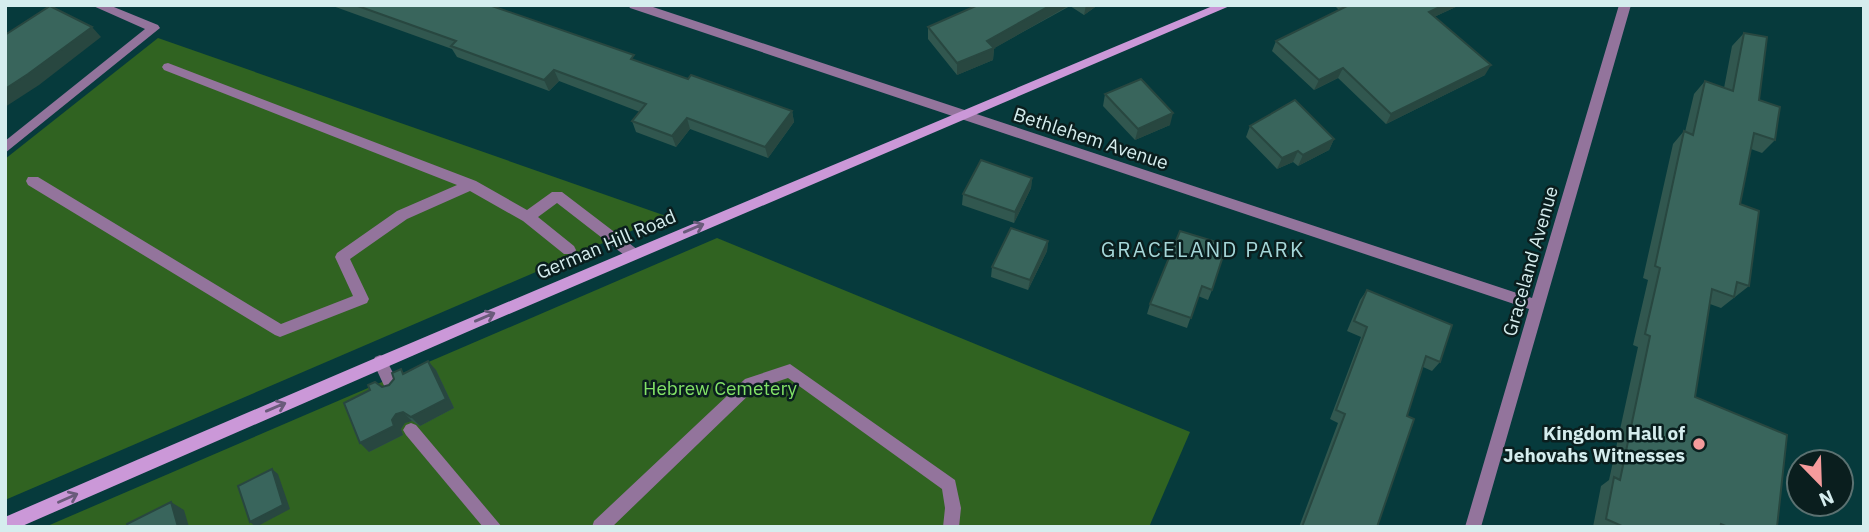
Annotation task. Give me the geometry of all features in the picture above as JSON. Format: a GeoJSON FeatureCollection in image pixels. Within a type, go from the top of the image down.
{"type":"FeatureCollection","features":[{"type":"Feature","properties":{"kind":"street"},"geometry":{"type":"LineString","coordinates":[[5,148],[154,28],[97,5]]}},
{"type":"Feature","properties":{"kind":"street","name":"Bethlehem Avenue"},"geometry":{"type":"LineString","coordinates":[[634,5],[1537,306]]}},
{"type":"Feature","properties":{"kind":"street","name":"German Hill Road"},"geometry":{"type":"LineString","coordinates":[[5,525],[633,254],[1226,5]]}},
{"type":"Feature","properties":{"kind":"street","name":"Graceland Avenue"},"geometry":{"type":"LineString","coordinates":[[1473,527],[1625,5]]}},
{"type":"Feature","properties":{"kind":"street"},"geometry":{"type":"LineString","coordinates":[[168,67],[471,185],[528,217],[569,250]]}},
{"type":"Feature","properties":{"kind":"street"},"geometry":{"type":"LineString","coordinates":[[33,181],[280,331],[362,299],[342,257],[402,215],[471,185]]}},
{"type":"Feature","properties":{"kind":"street"},"geometry":{"type":"LineString","coordinates":[[528,217],[557,196],[633,254]]}},
{"type":"Feature","properties":{"kind":"street"},"geometry":{"type":"LineString","coordinates":[[380,362],[392,387]]}},
{"type":"Feature","properties":{"kind":"street"},"geometry":{"type":"LineString","coordinates":[[600,527],[750,384],[790,371],[934,471],[949,485],[953,508],[951,527]]}},
{"type":"Feature","properties":{"kind":"street"},"geometry":{"type":"LineString","coordinates":[[411,430],[494,527]]}},
{"type":"Feature","properties":{"kind":"green space"},"geometry":{"type":"Polygon","coordinates":[[[158,38],[666,216],[5,500],[5,159],[158,38]]]}},
{"type":"Feature","properties":{"kind":"green space","name":"Hebrew Cemetery"},"geometry":{"type":"Polygon","coordinates":[[[717,238],[1190,432],[1149,527],[45,527],[717,238]]]}},
{"type":"Feature","properties":{"kind":"building"},"geometry":{"type":"Polygon","coordinates":[[[355,5],[489,5],[634,55],[631,59],[688,79],[691,75],[792,111],[765,147],[687,118],[672,136],[632,121],[646,104],[554,70],[544,80],[451,46],[456,41],[355,5]]]}},
{"type":"Feature","properties":{"kind":"building"},"geometry":{"type":"Polygon","coordinates":[[[978,5],[1051,5],[987,41],[994,48],[957,63],[928,27],[978,5]]]}},
{"type":"Feature","properties":{"kind":"building"},"geometry":{"type":"Polygon","coordinates":[[[1349,5],[1444,5],[1429,12],[1491,65],[1391,114],[1343,68],[1319,80],[1276,41],[1349,5]]]}},
{"type":"Feature","properties":{"kind":"building"},"geometry":{"type":"Polygon","coordinates":[[[50,6],[92,27],[5,89],[5,35],[50,6]]]}},
{"type":"Feature","properties":{"kind":"building"},"geometry":{"type":"Polygon","coordinates":[[[1744,33],[1767,37],[1759,100],[1780,107],[1775,140],[1754,133],[1740,204],[1759,211],[1749,286],[1737,282],[1734,297],[1712,289],[1695,397],[1787,435],[1777,527],[1728,527],[1721,524],[1720,527],[1624,527],[1606,519],[1614,477],[1620,480],[1650,336],[1645,334],[1660,268],[1655,266],[1684,131],[1693,135],[1705,81],[1733,91],[1744,33]]]}},
{"type":"Feature","properties":{"kind":"building"},"geometry":{"type":"Polygon","coordinates":[[[1141,79],[1173,113],[1138,129],[1105,94],[1141,79]]]}},
{"type":"Feature","properties":{"kind":"building"},"geometry":{"type":"Polygon","coordinates":[[[1295,100],[1334,139],[1303,155],[1298,151],[1282,158],[1250,126],[1295,100]]]}},
{"type":"Feature","properties":{"kind":"building"},"geometry":{"type":"Polygon","coordinates":[[[981,160],[1032,178],[1015,212],[963,194],[981,160]]]}},
{"type":"Feature","properties":{"kind":"building"},"geometry":{"type":"Polygon","coordinates":[[[1011,228],[1048,241],[1030,280],[992,267],[1011,228]]]}},
{"type":"Feature","properties":{"kind":"building"},"geometry":{"type":"Polygon","coordinates":[[[1180,231],[1216,242],[1212,252],[1223,256],[1212,290],[1202,286],[1191,318],[1150,304],[1180,231]]]}},
{"type":"Feature","properties":{"kind":"building"},"geometry":{"type":"Polygon","coordinates":[[[1367,290],[1452,325],[1440,362],[1426,356],[1407,416],[1414,419],[1377,527],[1302,527],[1345,414],[1336,410],[1367,327],[1354,321],[1367,290]]]}},
{"type":"Feature","properties":{"kind":"building"},"geometry":{"type":"Polygon","coordinates":[[[428,361],[446,399],[411,417],[403,412],[396,414],[392,420],[394,426],[360,443],[344,403],[370,390],[368,385],[375,382],[382,387],[389,385],[394,379],[392,373],[401,369],[403,374],[428,361]]]}},
{"type":"Feature","properties":{"kind":"building"},"geometry":{"type":"Polygon","coordinates":[[[272,469],[283,505],[250,522],[238,486],[272,469]]]}},
{"type":"Feature","properties":{"kind":"building"},"geometry":{"type":"Polygon","coordinates":[[[171,502],[178,527],[128,527],[127,524],[171,502]]]}},
{"type":"Feature","properties":{"kind":"place","name":"Kingdom Hall of Jehovahs Witnesses"},"geometry":{"type":"Point","coordinates":[1699,444]}},
{"type":"Feature","properties":{"kind":"district","name":"GRACELAND PARK"},"geometry":{"type":"Point","coordinates":[1203,249]}}]}
